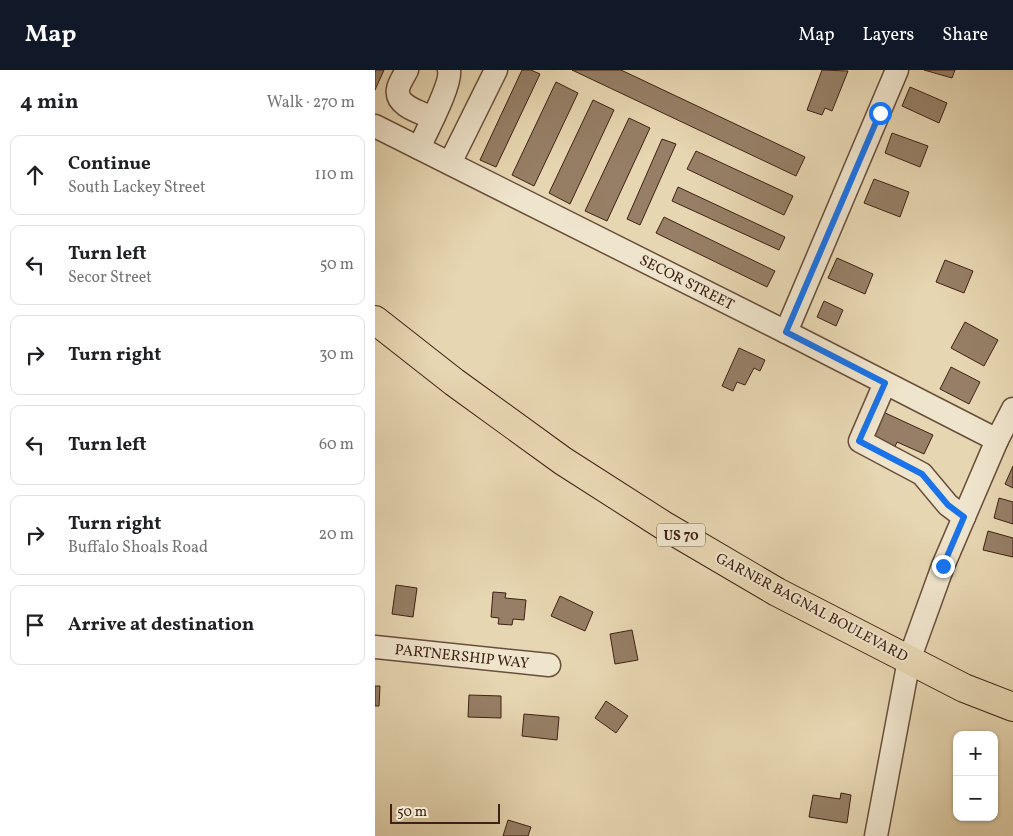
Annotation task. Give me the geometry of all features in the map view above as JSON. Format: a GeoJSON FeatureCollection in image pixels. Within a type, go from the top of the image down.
{"type":"FeatureCollection","features":[{"type":"Feature","properties":{"kind":"highway","name":"GARNER BAGNAL BOULEVARD"},"geometry":{"type":"LineString","coordinates":[[375,320],[454,382],[563,461],[655,520],[777,592],[964,688],[1013,707]]}},
{"type":"Feature","properties":{"kind":"street"},"geometry":{"type":"LineString","coordinates":[[407,70],[398,88],[402,103],[433,118]]}},
{"type":"Feature","properties":{"kind":"street"},"geometry":{"type":"LineString","coordinates":[[419,148],[451,76],[449,70]]}},
{"type":"Feature","properties":{"kind":"street"},"geometry":{"type":"LineString","coordinates":[[450,163],[496,70]]}},
{"type":"Feature","properties":{"kind":"street"},"geometry":{"type":"LineString","coordinates":[[786,332],[897,70]]}},
{"type":"Feature","properties":{"kind":"street","name":"SECOR STREET"},"geometry":{"type":"LineString","coordinates":[[375,126],[997,440]]}},
{"type":"Feature","properties":{"kind":"street"},"geometry":{"type":"LineString","coordinates":[[885,383],[859,441],[922,474],[948,505],[964,517]]}},
{"type":"Feature","properties":{"kind":"street"},"geometry":{"type":"LineString","coordinates":[[876,836],[909,660],[943,566],[997,440],[1013,409]]}},
{"type":"Feature","properties":{"kind":"street","name":"PARTNERSHIP WAY"},"geometry":{"type":"LineString","coordinates":[[375,646],[549,665]]}},
{"type":"Feature","properties":{"kind":"building"},"geometry":{"type":"Polygon","coordinates":[[[375,70],[384,70],[375,90],[375,70]]]}},
{"type":"Feature","properties":{"kind":"building"},"geometry":{"type":"Polygon","coordinates":[[[522,70],[531,70],[540,74],[496,167],[480,160],[522,70]]]}},
{"type":"Feature","properties":{"kind":"building"},"geometry":{"type":"Polygon","coordinates":[[[572,70],[621,70],[805,157],[796,176],[572,70]]]}},
{"type":"Feature","properties":{"kind":"building"},"geometry":{"type":"Polygon","coordinates":[[[822,70],[848,71],[832,111],[825,108],[822,115],[807,110],[822,70]]]}},
{"type":"Feature","properties":{"kind":"building"},"geometry":{"type":"Polygon","coordinates":[[[924,70],[955,70],[952,78],[924,70]]]}},
{"type":"Feature","properties":{"kind":"building"},"geometry":{"type":"Polygon","coordinates":[[[556,82],[578,93],[534,186],[512,175],[556,82]]]}},
{"type":"Feature","properties":{"kind":"building"},"geometry":{"type":"Polygon","coordinates":[[[910,87],[947,103],[939,123],[902,106],[910,87]]]}},
{"type":"Feature","properties":{"kind":"building"},"geometry":{"type":"Polygon","coordinates":[[[593,100],[614,110],[570,204],[549,193],[593,100]]]}},
{"type":"Feature","properties":{"kind":"building"},"geometry":{"type":"Polygon","coordinates":[[[629,118],[650,128],[607,221],[585,211],[629,118]]]}},
{"type":"Feature","properties":{"kind":"building"},"geometry":{"type":"Polygon","coordinates":[[[892,133],[928,146],[920,167],[885,153],[892,133]]]}},
{"type":"Feature","properties":{"kind":"building"},"geometry":{"type":"Polygon","coordinates":[[[662,139],[676,144],[640,225],[627,219],[662,139]]]}},
{"type":"Feature","properties":{"kind":"building"},"geometry":{"type":"Polygon","coordinates":[[[696,151],[793,196],[784,215],[687,169],[696,151]]]}},
{"type":"Feature","properties":{"kind":"building"},"geometry":{"type":"Polygon","coordinates":[[[874,179],[909,192],[900,217],[864,203],[874,179]]]}},
{"type":"Feature","properties":{"kind":"building"},"geometry":{"type":"Polygon","coordinates":[[[678,187],[785,237],[779,250],[672,201],[678,187]]]}},
{"type":"Feature","properties":{"kind":"building"},"geometry":{"type":"Polygon","coordinates":[[[664,217],[775,271],[767,287],[656,233],[664,217]]]}},
{"type":"Feature","properties":{"kind":"building"},"geometry":{"type":"Polygon","coordinates":[[[837,258],[873,274],[865,294],[828,278],[837,258]]]}},
{"type":"Feature","properties":{"kind":"building"},"geometry":{"type":"Polygon","coordinates":[[[945,260],[973,271],[964,293],[936,282],[945,260]]]}},
{"type":"Feature","properties":{"kind":"building"},"geometry":{"type":"Polygon","coordinates":[[[824,301],[843,310],[836,326],[817,317],[824,301]]]}},
{"type":"Feature","properties":{"kind":"building"},"geometry":{"type":"Polygon","coordinates":[[[965,322],[998,340],[984,366],[951,348],[965,322]]]}},
{"type":"Feature","properties":{"kind":"building"},"geometry":{"type":"Polygon","coordinates":[[[739,348],[765,360],[760,371],[754,368],[745,385],[737,382],[733,391],[722,386],[739,348]]]}},
{"type":"Feature","properties":{"kind":"building"},"geometry":{"type":"Polygon","coordinates":[[[951,367],[980,382],[969,404],[940,389],[951,367]]]}},
{"type":"Feature","properties":{"kind":"building"},"geometry":{"type":"Polygon","coordinates":[[[881,411],[933,435],[924,454],[897,442],[894,449],[869,437],[881,411]]]}},
{"type":"Feature","properties":{"kind":"building"},"geometry":{"type":"Polygon","coordinates":[[[1013,466],[1013,488],[1005,484],[1013,466]]]}},
{"type":"Feature","properties":{"kind":"building"},"geometry":{"type":"Polygon","coordinates":[[[999,498],[1013,502],[1013,524],[994,518],[999,498]]]}},
{"type":"Feature","properties":{"kind":"building"},"geometry":{"type":"Polygon","coordinates":[[[988,531],[1013,538],[1013,557],[983,550],[988,531]]]}},
{"type":"Feature","properties":{"kind":"building"},"geometry":{"type":"Polygon","coordinates":[[[396,585],[417,588],[413,617],[392,614],[396,585]]]}},
{"type":"Feature","properties":{"kind":"building"},"geometry":{"type":"Polygon","coordinates":[[[493,592],[506,593],[505,598],[526,600],[524,620],[513,619],[512,625],[498,624],[499,618],[491,617],[493,592]]]}},
{"type":"Feature","properties":{"kind":"building"},"geometry":{"type":"Polygon","coordinates":[[[560,596],[593,612],[585,631],[551,616],[560,596]]]}},
{"type":"Feature","properties":{"kind":"building"},"geometry":{"type":"Polygon","coordinates":[[[632,630],[638,660],[615,664],[610,634],[632,630]]]}},
{"type":"Feature","properties":{"kind":"building"},"geometry":{"type":"Polygon","coordinates":[[[375,686],[380,686],[379,706],[375,706],[375,686]]]}},
{"type":"Feature","properties":{"kind":"building"},"geometry":{"type":"Polygon","coordinates":[[[469,695],[501,696],[501,718],[468,717],[469,695]]]}},
{"type":"Feature","properties":{"kind":"building"},"geometry":{"type":"Polygon","coordinates":[[[606,701],[628,716],[616,733],[595,718],[606,701]]]}},
{"type":"Feature","properties":{"kind":"building"},"geometry":{"type":"Polygon","coordinates":[[[524,714],[559,717],[557,740],[522,736],[524,714]]]}},
{"type":"Feature","properties":{"kind":"building"},"geometry":{"type":"Polygon","coordinates":[[[841,793],[851,795],[847,823],[809,817],[813,795],[840,799],[841,793]]]}},
{"type":"Feature","properties":{"kind":"building"},"geometry":{"type":"Polygon","coordinates":[[[508,820],[531,827],[528,836],[503,836],[508,820]]]}},
{"type":"Feature","properties":{"kind":"route"},"geometry":{"type":"LineString","coordinates":[[880,113],[786,332],[885,383],[859,441],[922,474],[948,505],[964,517],[943,566]]}}]}
